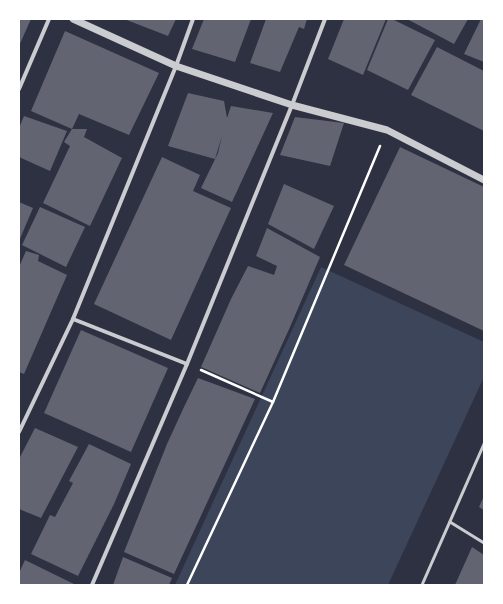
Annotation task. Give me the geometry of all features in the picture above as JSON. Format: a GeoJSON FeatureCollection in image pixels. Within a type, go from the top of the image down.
{"type":"FeatureCollection","features":[{"type":"Feature","properties":{"kind":"street"},"geometry":{"type":"LineString","coordinates":[[19,89],[48,19]]}},
{"type":"Feature","properties":{"kind":"street"},"geometry":{"type":"LineString","coordinates":[[73,19],[176,66],[292,105],[387,130],[484,180]]}},
{"type":"Feature","properties":{"kind":"street"},"geometry":{"type":"LineString","coordinates":[[19,432],[73,319],[176,66],[193,19]]}},
{"type":"Feature","properties":{"kind":"street"},"geometry":{"type":"LineString","coordinates":[[92,585],[187,364],[292,105],[325,19]]}},
{"type":"Feature","properties":{"kind":"street"},"geometry":{"type":"LineString","coordinates":[[73,319],[187,364]]}},
{"type":"Feature","properties":{"kind":"lane"},"geometry":{"type":"LineString","coordinates":[[422,585],[484,444]]}},
{"type":"Feature","properties":{"kind":"lane"},"geometry":{"type":"LineString","coordinates":[[450,522],[484,542]]}},
{"type":"Feature","properties":{"kind":"path"},"geometry":{"type":"LineString","coordinates":[[187,585],[273,402],[387,130]]}},
{"type":"Feature","properties":{"kind":"path"},"geometry":{"type":"LineString","coordinates":[[187,364],[273,402]]}},
{"type":"Feature","properties":{"kind":"shaded area"},"geometry":{"type":"Polygon","coordinates":[[[321,267],[484,342],[484,377],[388,585],[175,585],[321,267]]]}},
{"type":"Feature","properties":{"kind":"building"},"geometry":{"type":"Polygon","coordinates":[[[19,19],[31,19],[19,46],[19,19]]]}},
{"type":"Feature","properties":{"kind":"building"},"geometry":{"type":"Polygon","coordinates":[[[124,19],[176,19],[168,36],[124,19]]]}},
{"type":"Feature","properties":{"kind":"building"},"geometry":{"type":"Polygon","coordinates":[[[204,19],[251,19],[235,62],[192,49],[204,19]]]}},
{"type":"Feature","properties":{"kind":"building"},"geometry":{"type":"Polygon","coordinates":[[[266,19],[307,19],[304,29],[299,27],[280,72],[250,63],[266,19]]]}},
{"type":"Feature","properties":{"kind":"building"},"geometry":{"type":"Polygon","coordinates":[[[344,19],[386,19],[363,75],[328,59],[344,19]]]}},
{"type":"Feature","properties":{"kind":"building"},"geometry":{"type":"Polygon","coordinates":[[[388,19],[392,19],[435,40],[408,90],[367,70],[388,19]]]}},
{"type":"Feature","properties":{"kind":"building"},"geometry":{"type":"Polygon","coordinates":[[[407,19],[468,19],[454,44],[407,19]]]}},
{"type":"Feature","properties":{"kind":"building"},"geometry":{"type":"Polygon","coordinates":[[[481,19],[484,19],[484,62],[464,54],[481,19]]]}},
{"type":"Feature","properties":{"kind":"building"},"geometry":{"type":"Polygon","coordinates":[[[65,31],[159,73],[129,135],[79,114],[72,129],[31,111],[65,31]]]}},
{"type":"Feature","properties":{"kind":"building"},"geometry":{"type":"Polygon","coordinates":[[[437,47],[484,71],[484,131],[411,95],[437,47]]]}},
{"type":"Feature","properties":{"kind":"building"},"geometry":{"type":"Polygon","coordinates":[[[188,93],[224,101],[227,118],[231,106],[273,113],[232,202],[201,188],[218,153],[222,136],[215,159],[168,146],[188,93]]]}},
{"type":"Feature","properties":{"kind":"building"},"geometry":{"type":"Polygon","coordinates":[[[24,116],[67,131],[50,171],[19,157],[19,128],[24,116]]]}},
{"type":"Feature","properties":{"kind":"building"},"geometry":{"type":"Polygon","coordinates":[[[295,117],[344,123],[330,166],[280,155],[295,117]]]}},
{"type":"Feature","properties":{"kind":"building"},"geometry":{"type":"Polygon","coordinates":[[[72,129],[87,129],[84,137],[122,158],[90,226],[43,203],[70,146],[64,142],[72,129]]]}},
{"type":"Feature","properties":{"kind":"building"},"geometry":{"type":"Polygon","coordinates":[[[400,147],[484,187],[484,331],[344,265],[400,147]]]}},
{"type":"Feature","properties":{"kind":"building"},"geometry":{"type":"Polygon","coordinates":[[[162,157],[200,175],[193,191],[231,208],[171,340],[94,304],[162,157]]]}},
{"type":"Feature","properties":{"kind":"building"},"geometry":{"type":"Polygon","coordinates":[[[284,184],[334,206],[314,249],[268,224],[284,184]]]}},
{"type":"Feature","properties":{"kind":"building"},"geometry":{"type":"Polygon","coordinates":[[[19,202],[33,208],[19,241],[19,202]]]}},
{"type":"Feature","properties":{"kind":"building"},"geometry":{"type":"Polygon","coordinates":[[[40,207],[85,227],[66,267],[22,245],[40,207]]]}},
{"type":"Feature","properties":{"kind":"building"},"geometry":{"type":"Polygon","coordinates":[[[267,228],[320,257],[260,393],[201,367],[231,299],[248,266],[274,275],[277,266],[256,256],[267,228]]]}},
{"type":"Feature","properties":{"kind":"building"},"geometry":{"type":"Polygon","coordinates":[[[26,251],[39,255],[38,261],[67,275],[24,374],[19,372],[19,267],[26,251]]]}},
{"type":"Feature","properties":{"kind":"building"},"geometry":{"type":"Polygon","coordinates":[[[81,330],[168,368],[131,452],[44,413],[81,330]]]}},
{"type":"Feature","properties":{"kind":"building"},"geometry":{"type":"Polygon","coordinates":[[[198,378],[255,399],[174,574],[124,552],[167,444],[198,378]]]}},
{"type":"Feature","properties":{"kind":"building"},"geometry":{"type":"Polygon","coordinates":[[[35,428],[78,447],[41,518],[19,509],[19,459],[35,428]]]}},
{"type":"Feature","properties":{"kind":"building"},"geometry":{"type":"Polygon","coordinates":[[[89,444],[131,464],[114,504],[78,576],[31,554],[50,515],[55,517],[73,483],[69,481],[89,444]]]}},
{"type":"Feature","properties":{"kind":"building"},"geometry":{"type":"Polygon","coordinates":[[[484,496],[484,510],[479,507],[484,496]]]}},
{"type":"Feature","properties":{"kind":"building"},"geometry":{"type":"Polygon","coordinates":[[[472,547],[484,555],[484,585],[455,585],[472,547]]]}},
{"type":"Feature","properties":{"kind":"building"},"geometry":{"type":"Polygon","coordinates":[[[123,557],[172,578],[169,585],[113,585],[123,557]]]}},
{"type":"Feature","properties":{"kind":"building"},"geometry":{"type":"Polygon","coordinates":[[[25,560],[76,585],[19,585],[19,573],[25,560]]]}}]}
